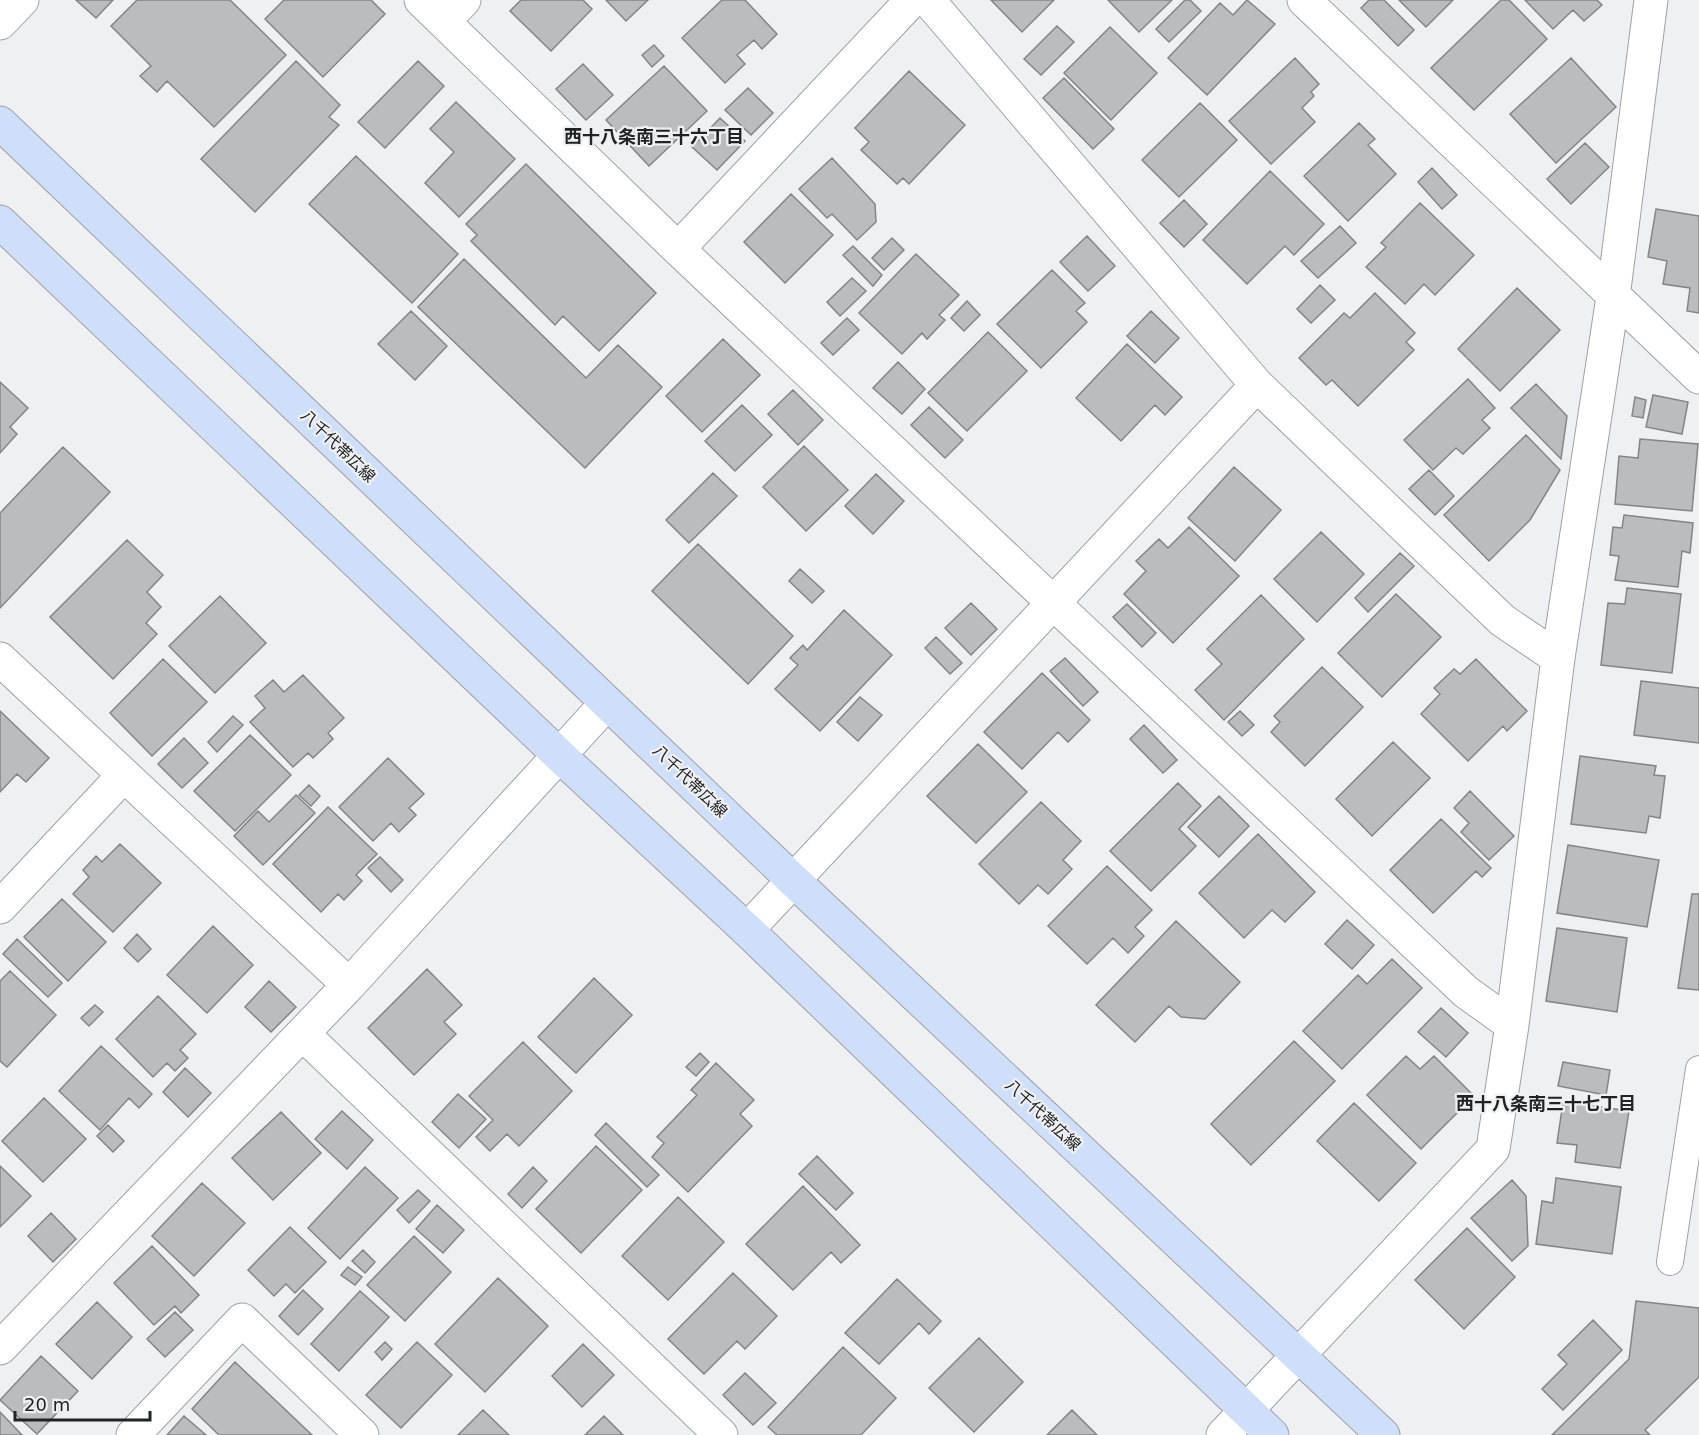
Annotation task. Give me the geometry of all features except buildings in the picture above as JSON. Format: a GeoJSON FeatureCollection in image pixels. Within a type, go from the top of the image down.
{"type":"FeatureCollection","features":[{"type":"Feature","properties":{"kind":"main road","name":"八千代帯広線"},"geometry":{"type":"LineString","coordinates":[[0,123],[794,881],[1383,1435]]}},
{"type":"Feature","properties":{"kind":"main road"},"geometry":{"type":"LineString","coordinates":[[0,222],[560,756],[747,930],[1272,1435]]}},
{"type":"Feature","properties":{"kind":"street"},"geometry":{"type":"LineString","coordinates":[[0,22],[21,0]]}},
{"type":"Feature","properties":{"kind":"street"},"geometry":{"type":"LineString","coordinates":[[678,249],[912,0]]}},
{"type":"Feature","properties":{"kind":"street"},"geometry":{"type":"LineString","coordinates":[[928,0],[1257,385],[1502,620],[1558,658]]}},
{"type":"Feature","properties":{"kind":"street"},"geometry":{"type":"LineString","coordinates":[[1304,0],[1699,377]]}},
{"type":"Feature","properties":{"kind":"street"},"geometry":{"type":"LineString","coordinates":[[1223,1435],[1493,1149],[1512,1024],[1558,658],[1613,297],[1651,0]]}},
{"type":"Feature","properties":{"kind":"street"},"geometry":{"type":"LineString","coordinates":[[443,7],[678,249],[1467,992],[1512,1024]]}},
{"type":"Feature","properties":{"kind":"street"},"geometry":{"type":"LineString","coordinates":[[747,930],[1257,385]]}},
{"type":"Feature","properties":{"kind":"street"},"geometry":{"type":"LineString","coordinates":[[0,659],[349,985]]}},
{"type":"Feature","properties":{"kind":"street"},"geometry":{"type":"LineString","coordinates":[[0,1348],[303,1034],[607,703]]}},
{"type":"Feature","properties":{"kind":"street"},"geometry":{"type":"LineString","coordinates":[[0,907],[124,775]]}},
{"type":"Feature","properties":{"kind":"street"},"geometry":{"type":"LineString","coordinates":[[303,1034],[721,1435]]}},
{"type":"Feature","properties":{"kind":"street"},"geometry":{"type":"LineString","coordinates":[[133,1435],[242,1320],[362,1435]]}},
{"type":"Feature","properties":{"kind":"lane"},"geometry":{"type":"LineString","coordinates":[[1670,1262],[1699,1069]]}},
{"type":"Feature","properties":{"kind":"district","name":"西十八条南三十六丁目"},"geometry":{"type":"Point","coordinates":[654,136]}},
{"type":"Feature","properties":{"kind":"district","name":"西十八条南三十七丁目"},"geometry":{"type":"Point","coordinates":[1546,1103]}}]}
